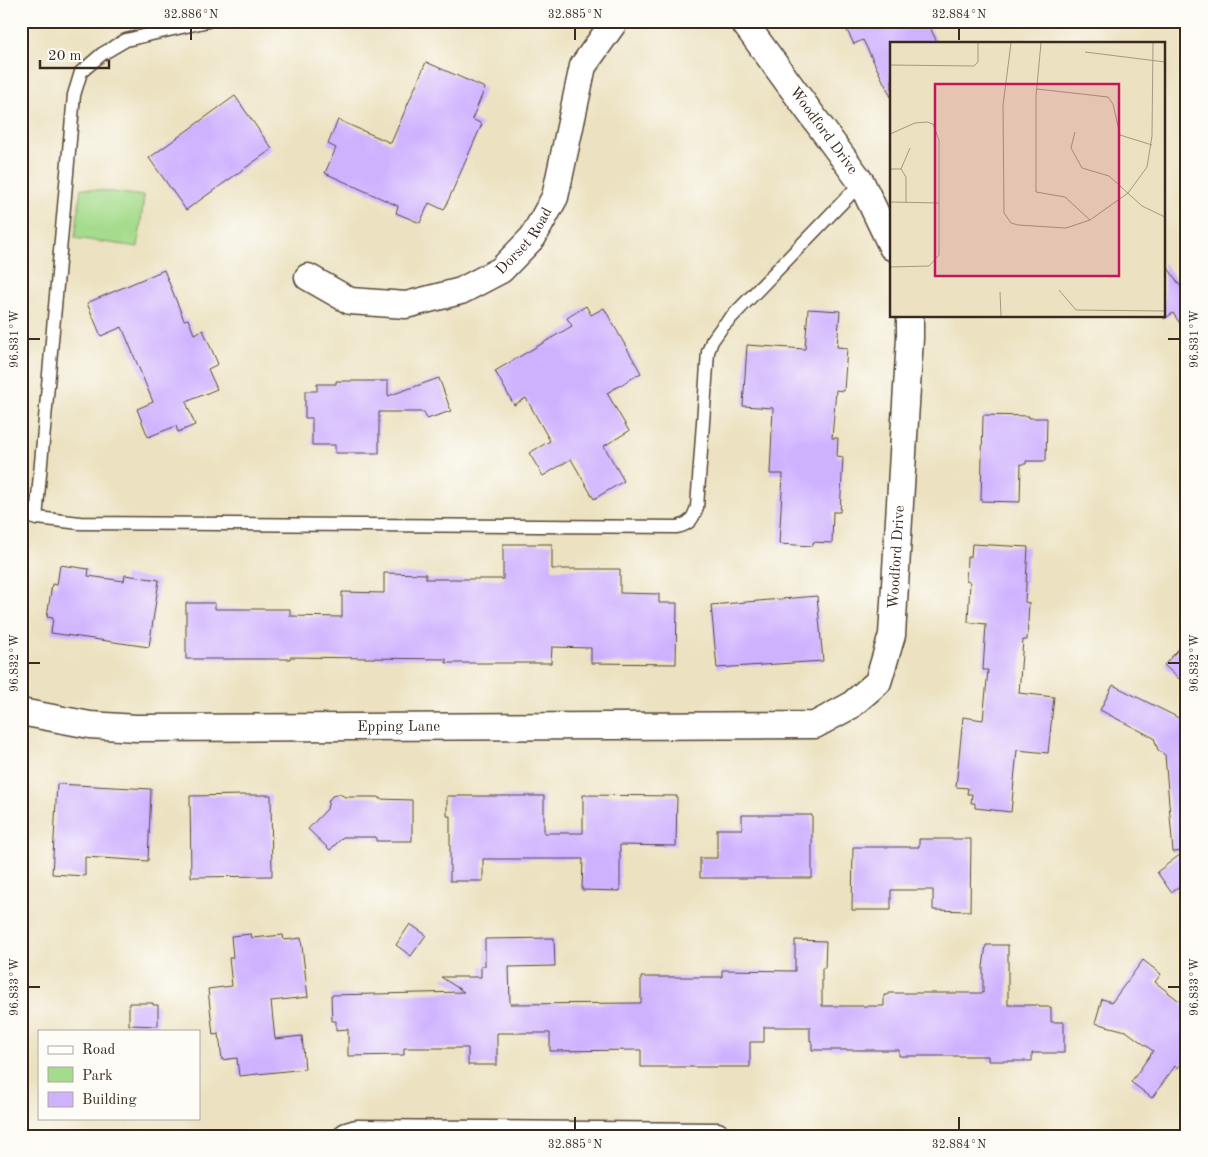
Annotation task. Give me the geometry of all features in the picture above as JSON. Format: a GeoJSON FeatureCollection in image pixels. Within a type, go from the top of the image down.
{"type":"FeatureCollection","features":[{"type":"Feature","properties":{"kind":"street","name":"Dorset Road"},"geometry":{"type":"LineString","coordinates":[[308,277],[350,301],[406,305],[461,291],[501,270],[533,237],[555,197],[583,66],[615,21]]}},
{"type":"Feature","properties":{"kind":"street","name":"Woodford Drive"},"geometry":{"type":"LineString","coordinates":[[744,21],[861,183],[890,243]]}},
{"type":"Feature","properties":{"kind":"street","name":"Woodford Drive"},"geometry":{"type":"LineString","coordinates":[[777,725],[815,725],[850,706],[878,682],[892,634],[910,318]]}},
{"type":"Feature","properties":{"kind":"street","name":"Epping Lane"},"geometry":{"type":"LineString","coordinates":[[21,712],[90,725],[136,728],[777,725]]}},
{"type":"Feature","properties":{"kind":"street"},"geometry":{"type":"LineString","coordinates":[[347,1136],[366,1133],[717,1136]]}},
{"type":"Feature","properties":{"kind":"lane"},"geometry":{"type":"LineString","coordinates":[[36,519],[74,94],[81,72],[102,54],[126,40],[208,21]]}},
{"type":"Feature","properties":{"kind":"lane"},"geometry":{"type":"LineString","coordinates":[[21,516],[80,523],[677,527],[685,525],[692,520],[697,507],[708,352],[712,341],[722,327],[861,183]]}},
{"type":"Feature","properties":{"kind":"green space"},"geometry":{"type":"Polygon","coordinates":[[[81,188],[144,196],[138,247],[75,238],[81,188]]]}},
{"type":"Feature","properties":{"kind":"building"},"geometry":{"type":"Polygon","coordinates":[[[842,21],[927,21],[937,42],[890,42],[890,95],[863,40],[854,44],[842,21]]]}},
{"type":"Feature","properties":{"kind":"building"},"geometry":{"type":"Polygon","coordinates":[[[426,62],[485,88],[472,119],[482,124],[444,210],[429,203],[420,223],[396,213],[398,206],[325,173],[336,148],[328,144],[338,120],[391,143],[426,62]]]}},
{"type":"Feature","properties":{"kind":"building"},"geometry":{"type":"Polygon","coordinates":[[[235,96],[272,149],[186,210],[149,158],[235,96]]]}},
{"type":"Feature","properties":{"kind":"building"},"geometry":{"type":"Polygon","coordinates":[[[1166,265],[1187,296],[1187,334],[1173,313],[1166,318],[1166,265]]]}},
{"type":"Feature","properties":{"kind":"building"},"geometry":{"type":"Polygon","coordinates":[[[164,270],[184,320],[188,319],[194,334],[203,330],[218,364],[208,369],[217,389],[186,402],[195,425],[178,432],[176,426],[148,437],[137,409],[153,402],[122,327],[101,336],[87,303],[164,270]]]}},
{"type":"Feature","properties":{"kind":"building"},"geometry":{"type":"Polygon","coordinates":[[[586,306],[591,315],[604,308],[641,373],[607,393],[629,431],[604,446],[624,481],[594,499],[571,459],[543,476],[529,453],[550,441],[526,398],[514,405],[495,371],[572,326],[567,318],[586,306]]]}},
{"type":"Feature","properties":{"kind":"building"},"geometry":{"type":"Polygon","coordinates":[[[808,309],[840,311],[837,347],[847,348],[844,391],[836,390],[832,438],[838,438],[837,456],[843,457],[840,512],[833,512],[832,543],[813,542],[813,546],[779,544],[783,474],[770,474],[773,408],[743,406],[747,345],[805,349],[808,309]]]}},
{"type":"Feature","properties":{"kind":"building"},"geometry":{"type":"Polygon","coordinates":[[[439,378],[451,411],[427,419],[424,412],[379,412],[379,453],[335,453],[335,445],[312,445],[312,418],[305,418],[305,391],[317,391],[317,384],[336,384],[336,381],[388,381],[388,396],[439,378]]]}},
{"type":"Feature","properties":{"kind":"building"},"geometry":{"type":"Polygon","coordinates":[[[983,415],[1047,418],[1046,461],[1026,461],[1026,464],[1021,464],[1020,502],[981,501],[983,415]]]}},
{"type":"Feature","properties":{"kind":"building"},"geometry":{"type":"Polygon","coordinates":[[[503,544],[552,544],[552,569],[620,569],[620,593],[659,594],[659,603],[677,603],[676,664],[591,663],[591,648],[552,647],[551,663],[446,663],[446,659],[290,657],[290,659],[186,659],[186,603],[215,603],[215,609],[290,609],[290,616],[342,617],[342,592],[384,593],[384,573],[426,574],[426,579],[503,579],[503,544]]]}},
{"type":"Feature","properties":{"kind":"building"},"geometry":{"type":"Polygon","coordinates":[[[972,544],[1028,547],[1025,602],[1029,603],[1027,640],[1023,640],[1019,693],[1054,697],[1048,753],[1017,750],[1011,812],[975,808],[975,803],[971,803],[972,794],[967,794],[968,788],[956,787],[963,717],[983,720],[988,670],[983,670],[986,624],[968,622],[970,582],[966,581],[967,557],[971,557],[972,544]]]}},
{"type":"Feature","properties":{"kind":"building"},"geometry":{"type":"Polygon","coordinates":[[[60,565],[89,569],[88,576],[124,581],[125,575],[159,580],[149,647],[51,633],[53,618],[47,617],[52,584],[57,585],[60,565]]]}},
{"type":"Feature","properties":{"kind":"building"},"geometry":{"type":"Polygon","coordinates":[[[817,596],[823,661],[717,668],[711,605],[817,596]]]}},
{"type":"Feature","properties":{"kind":"building"},"geometry":{"type":"Polygon","coordinates":[[[1187,640],[1187,686],[1164,665],[1187,640]]]}},
{"type":"Feature","properties":{"kind":"building"},"geometry":{"type":"Polygon","coordinates":[[[1113,685],[1187,722],[1187,881],[1171,892],[1157,872],[1185,851],[1173,852],[1165,755],[1158,750],[1154,738],[1100,710],[1113,685]]]}},
{"type":"Feature","properties":{"kind":"building"},"geometry":{"type":"Polygon","coordinates":[[[57,784],[151,789],[148,861],[85,857],[85,876],[52,874],[57,784]]]}},
{"type":"Feature","properties":{"kind":"building"},"geometry":{"type":"Polygon","coordinates":[[[340,794],[345,797],[379,797],[379,799],[412,800],[412,841],[376,841],[376,837],[343,837],[330,850],[308,829],[327,809],[332,796],[340,794]]]}},
{"type":"Feature","properties":{"kind":"building"},"geometry":{"type":"Polygon","coordinates":[[[271,795],[272,876],[191,877],[190,796],[271,795]]]}},
{"type":"Feature","properties":{"kind":"building"},"geometry":{"type":"Polygon","coordinates":[[[583,795],[677,796],[676,846],[620,845],[620,891],[582,890],[583,859],[483,859],[483,881],[450,881],[450,816],[447,816],[447,796],[544,796],[544,833],[583,833],[583,795]]]}},
{"type":"Feature","properties":{"kind":"building"},"geometry":{"type":"Polygon","coordinates":[[[742,815],[812,815],[812,878],[700,878],[700,858],[717,858],[717,829],[742,829],[742,815]]]}},
{"type":"Feature","properties":{"kind":"building"},"geometry":{"type":"Polygon","coordinates":[[[919,839],[971,839],[970,911],[933,910],[933,890],[891,890],[891,910],[852,910],[853,847],[919,847],[919,839]]]}},
{"type":"Feature","properties":{"kind":"building"},"geometry":{"type":"Polygon","coordinates":[[[410,924],[426,935],[411,956],[396,945],[410,924]]]}},
{"type":"Feature","properties":{"kind":"building"},"geometry":{"type":"Polygon","coordinates":[[[251,934],[252,938],[283,935],[284,940],[301,938],[308,997],[271,1001],[275,1039],[302,1036],[305,1069],[239,1076],[237,1058],[222,1060],[219,1034],[213,1035],[208,989],[232,986],[229,958],[233,957],[231,936],[251,934]]]}},
{"type":"Feature","properties":{"kind":"building"},"geometry":{"type":"Polygon","coordinates":[[[554,938],[555,966],[509,967],[510,1004],[641,1003],[641,977],[722,977],[722,970],[795,971],[795,940],[826,941],[825,968],[822,968],[822,1006],[884,1006],[884,995],[888,995],[888,993],[983,993],[983,967],[986,945],[1008,945],[1008,1005],[1051,1007],[1051,1022],[1064,1022],[1064,1053],[1032,1053],[1032,1061],[988,1061],[988,1056],[899,1056],[899,1050],[812,1050],[810,1027],[764,1027],[764,1042],[750,1042],[750,1067],[641,1067],[641,1050],[550,1051],[550,1033],[497,1033],[497,1065],[468,1065],[468,1048],[404,1048],[404,1055],[348,1056],[348,1029],[336,1030],[336,1021],[332,1021],[331,995],[464,992],[441,977],[481,977],[481,966],[485,966],[485,939],[554,938]]]}},
{"type":"Feature","properties":{"kind":"building"},"geometry":{"type":"Polygon","coordinates":[[[1143,960],[1161,974],[1155,982],[1187,1007],[1187,1056],[1178,1068],[1175,1066],[1152,1098],[1131,1082],[1153,1051],[1126,1031],[1095,1023],[1102,999],[1112,1002],[1143,960]]]}},
{"type":"Feature","properties":{"kind":"building"},"geometry":{"type":"Polygon","coordinates":[[[129,1003],[153,1003],[153,1005],[158,1005],[158,1026],[129,1025],[129,1003]]]}}]}
